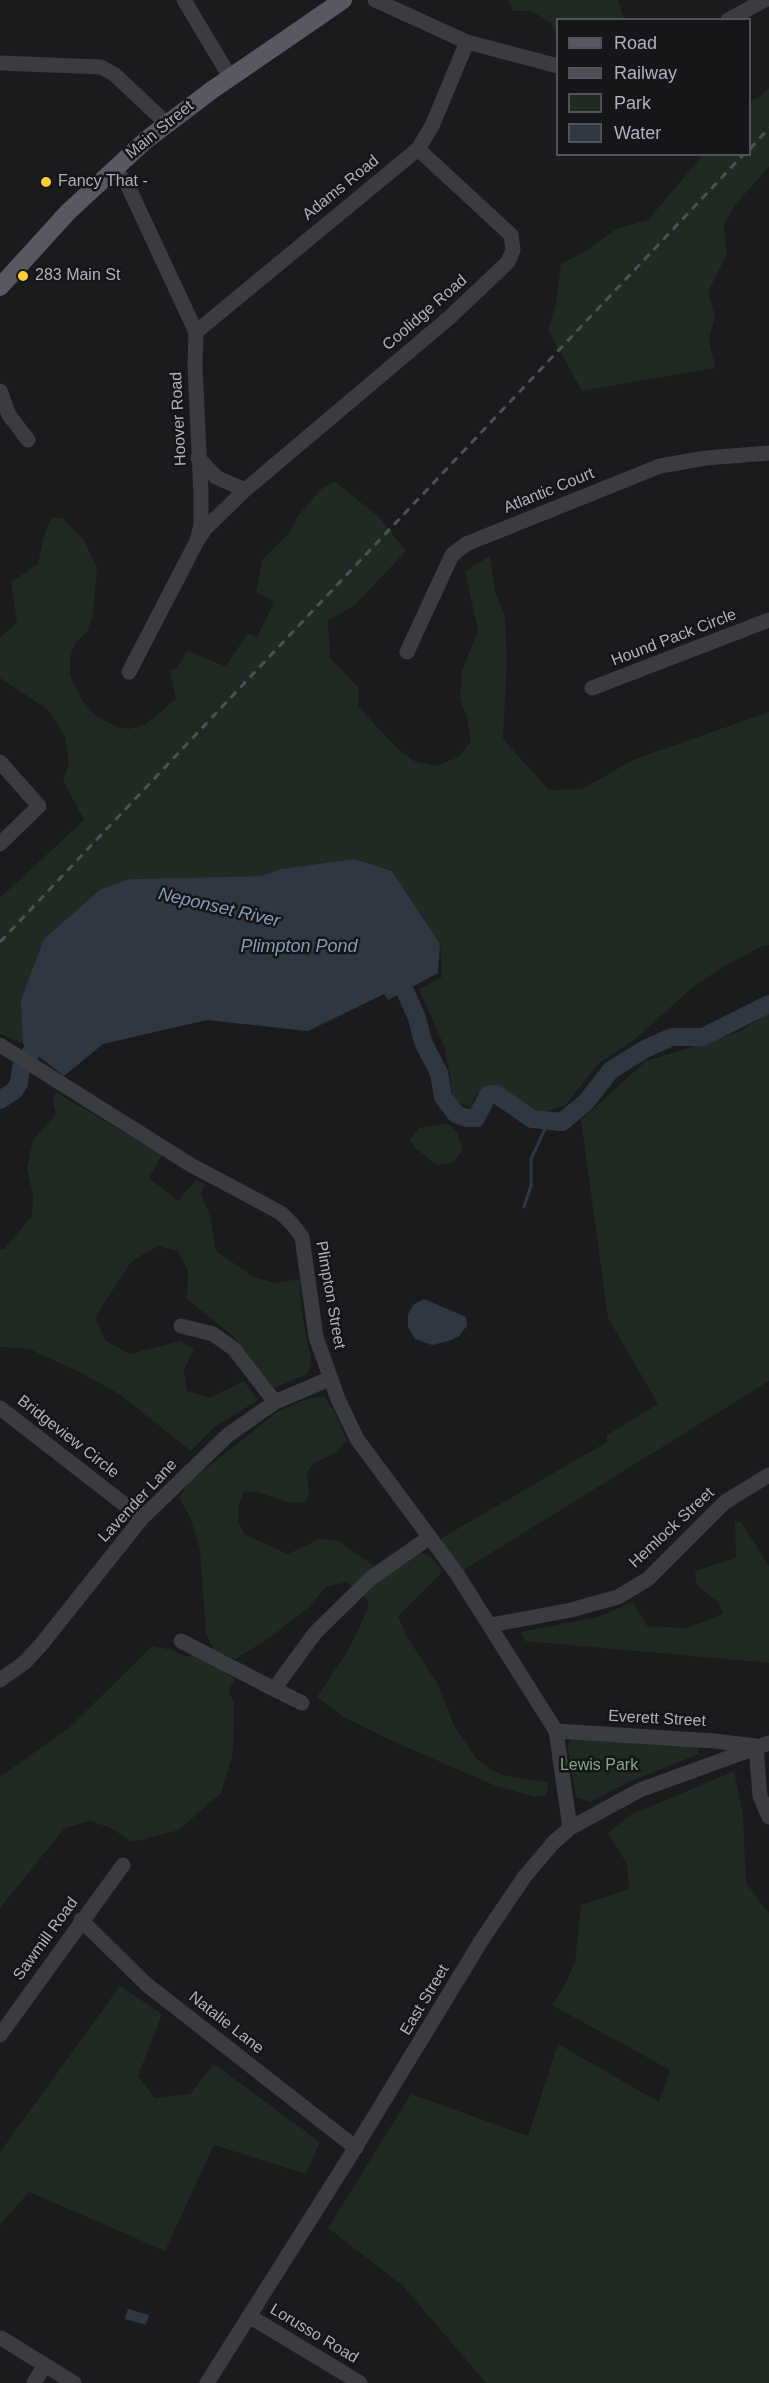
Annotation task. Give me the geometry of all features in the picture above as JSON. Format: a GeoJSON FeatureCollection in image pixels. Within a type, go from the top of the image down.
{"type":"FeatureCollection","features":[{"type":"Feature","properties":{"kind":"main road","name":"Main Street"},"geometry":{"type":"LineString","coordinates":[[0,287],[68,212],[166,123],[343,0]]}},
{"type":"Feature","properties":{"kind":"street"},"geometry":{"type":"LineString","coordinates":[[184,0],[230,77]]}},
{"type":"Feature","properties":{"kind":"street"},"geometry":{"type":"LineString","coordinates":[[375,0],[467,42],[556,65]]}},
{"type":"Feature","properties":{"kind":"street"},"geometry":{"type":"LineString","coordinates":[[732,18],[765,0]]}},
{"type":"Feature","properties":{"kind":"street","name":"Adams Road"},"geometry":{"type":"LineString","coordinates":[[196,332],[418,149],[432,126],[467,42]]}},
{"type":"Feature","properties":{"kind":"street"},"geometry":{"type":"LineString","coordinates":[[0,63],[101,67],[114,74],[166,123]]}},
{"type":"Feature","properties":{"kind":"street","name":"Coolidge Road"},"geometry":{"type":"LineString","coordinates":[[197,541],[205,529],[245,490],[450,317],[506,265],[513,250],[511,235],[418,149]]}},
{"type":"Feature","properties":{"kind":"street","name":"Hoover Road"},"geometry":{"type":"LineString","coordinates":[[114,168],[127,184],[196,332],[201,517],[197,541],[129,672]]}},
{"type":"Feature","properties":{"kind":"street"},"geometry":{"type":"LineString","coordinates":[[0,391],[9,415],[28,440]]}},
{"type":"Feature","properties":{"kind":"street","name":"Atlantic Court"},"geometry":{"type":"LineString","coordinates":[[407,652],[452,555],[466,544],[660,466],[706,458],[769,453]]}},
{"type":"Feature","properties":{"kind":"street"},"geometry":{"type":"LineString","coordinates":[[198,458],[216,477],[245,490]]}},
{"type":"Feature","properties":{"kind":"street","name":"Hound Pack Circle"},"geometry":{"type":"LineString","coordinates":[[592,688],[769,620]]}},
{"type":"Feature","properties":{"kind":"street"},"geometry":{"type":"LineString","coordinates":[[0,762],[39,806],[0,844]]}},
{"type":"Feature","properties":{"kind":"street","name":"Plimpton Street"},"geometry":{"type":"LineString","coordinates":[[0,1045],[191,1165],[281,1213],[302,1237],[316,1337],[329,1379],[357,1439],[491,1624],[556,1731],[570,1828]]}},
{"type":"Feature","properties":{"kind":"street"},"geometry":{"type":"LineString","coordinates":[[181,1326],[213,1334],[234,1349],[275,1402]]}},
{"type":"Feature","properties":{"kind":"street","name":"Lavender Lane"},"geometry":{"type":"LineString","coordinates":[[0,1680],[24,1663],[40,1646],[142,1518],[228,1435],[275,1402],[329,1379]]}},
{"type":"Feature","properties":{"kind":"street","name":"Bridgeview Circle"},"geometry":{"type":"LineString","coordinates":[[0,1408],[142,1518]]}},
{"type":"Feature","properties":{"kind":"street","name":"Hemlock Street"},"geometry":{"type":"LineString","coordinates":[[491,1624],[572,1610],[618,1597],[648,1579],[725,1502],[769,1475]]}},
{"type":"Feature","properties":{"kind":"street"},"geometry":{"type":"LineString","coordinates":[[274,1689],[315,1633],[371,1578],[430,1537]]}},
{"type":"Feature","properties":{"kind":"street"},"geometry":{"type":"LineString","coordinates":[[181,1641],[302,1703]]}},
{"type":"Feature","properties":{"kind":"street","name":"Everett Street"},"geometry":{"type":"LineString","coordinates":[[556,1731],[762,1744]]}},
{"type":"Feature","properties":{"kind":"street"},"geometry":{"type":"LineString","coordinates":[[762,1744],[760,1796],[769,1817]]}},
{"type":"Feature","properties":{"kind":"street","name":"East Street"},"geometry":{"type":"LineString","coordinates":[[207,2383],[356,2148],[483,1938],[525,1876],[570,1828],[640,1790],[762,1744]]}},
{"type":"Feature","properties":{"kind":"street","name":"Sawmill Road"},"geometry":{"type":"LineString","coordinates":[[0,2034],[123,1865]]}},
{"type":"Feature","properties":{"kind":"street","name":"Natalie Lane"},"geometry":{"type":"LineString","coordinates":[[81,1920],[146,1984],[356,2148]]}},
{"type":"Feature","properties":{"kind":"street","name":"Lorusso Road"},"geometry":{"type":"LineString","coordinates":[[249,2316],[360,2383]]}},
{"type":"Feature","properties":{"kind":"street"},"geometry":{"type":"LineString","coordinates":[[1,2338],[74,2383]]}},
{"type":"Feature","properties":{"kind":"street"},"geometry":{"type":"LineString","coordinates":[[34,2383],[45,2365]]}},
{"type":"Feature","properties":{"kind":"green space"},"geometry":{"type":"Polygon","coordinates":[[[508,0],[618,0],[624,18],[556,18],[556,37],[552,24],[532,11],[513,11],[508,0]]]}},
{"type":"Feature","properties":{"kind":"green space"},"geometry":{"type":"Polygon","coordinates":[[[769,88],[769,167],[735,205],[724,225],[727,254],[708,292],[715,317],[709,339],[715,368],[582,391],[548,330],[556,304],[561,264],[584,252],[616,229],[648,220],[702,156],[751,156],[751,100],[757,99],[769,88]]]}},
{"type":"Feature","properties":{"kind":"green space"},"geometry":{"type":"Polygon","coordinates":[[[334,481],[378,516],[406,551],[356,604],[328,621],[330,658],[359,688],[358,706],[394,745],[414,761],[436,766],[459,757],[471,741],[467,717],[460,699],[462,670],[478,631],[465,571],[490,556],[495,590],[505,617],[507,661],[503,739],[549,790],[582,789],[635,759],[769,712],[769,945],[760,947],[718,970],[691,989],[634,1040],[598,1064],[566,1105],[540,1113],[516,1102],[503,1088],[486,1086],[475,1096],[471,1107],[454,1102],[445,1048],[419,989],[442,977],[440,944],[392,871],[355,859],[281,869],[261,876],[131,879],[23,1034],[23,1044],[0,1034],[0,898],[84,820],[63,780],[69,764],[65,736],[47,709],[0,678],[0,637],[17,623],[11,582],[38,564],[43,539],[51,518],[62,518],[84,540],[97,568],[93,615],[87,632],[76,642],[70,657],[70,675],[82,700],[94,714],[116,727],[129,729],[146,724],[176,699],[170,670],[176,669],[187,651],[225,666],[248,634],[257,637],[274,602],[256,592],[262,560],[288,534],[298,516],[320,490],[334,481]]]}},
{"type":"Feature","properties":{"kind":"green space"},"geometry":{"type":"Polygon","coordinates":[[[769,1013],[769,1381],[462,1571],[440,1539],[607,1442],[607,1435],[658,1404],[608,1318],[581,1120],[646,1061],[739,1032],[769,1013]]]}},
{"type":"Feature","properties":{"kind":"green space"},"geometry":{"type":"Polygon","coordinates":[[[56,1092],[162,1155],[149,1178],[178,1201],[196,1180],[205,1185],[201,1193],[211,1219],[216,1251],[254,1277],[276,1283],[300,1279],[301,1307],[311,1360],[308,1374],[274,1388],[235,1338],[187,1299],[188,1271],[178,1251],[158,1246],[132,1261],[95,1317],[106,1341],[130,1354],[180,1341],[194,1349],[184,1370],[187,1391],[210,1398],[244,1381],[258,1400],[213,1428],[191,1451],[119,1394],[77,1371],[29,1349],[0,1347],[0,1249],[4,1249],[32,1216],[33,1194],[27,1169],[33,1140],[56,1114],[53,1102],[56,1092]]]}},
{"type":"Feature","properties":{"kind":"green space"},"geometry":{"type":"Polygon","coordinates":[[[447,1123],[457,1132],[463,1150],[452,1163],[437,1165],[416,1149],[410,1139],[419,1128],[447,1123]]]}},
{"type":"Feature","properties":{"kind":"green space"},"geometry":{"type":"Polygon","coordinates":[[[324,1396],[334,1411],[347,1441],[338,1451],[312,1465],[307,1473],[309,1491],[306,1502],[291,1503],[257,1492],[244,1492],[239,1503],[238,1521],[244,1534],[288,1554],[319,1539],[337,1540],[373,1565],[392,1571],[421,1553],[430,1556],[443,1571],[398,1616],[407,1637],[439,1686],[454,1726],[477,1759],[493,1771],[507,1776],[549,1782],[546,1795],[536,1797],[496,1786],[392,1741],[342,1716],[317,1697],[350,1647],[368,1608],[367,1599],[347,1582],[326,1587],[308,1608],[268,1639],[235,1659],[215,1651],[206,1633],[200,1550],[190,1517],[179,1498],[190,1481],[277,1412],[304,1400],[324,1396]]]}},
{"type":"Feature","properties":{"kind":"green space"},"geometry":{"type":"Polygon","coordinates":[[[735,1521],[741,1522],[769,1566],[769,1663],[525,1641],[521,1632],[598,1617],[633,1602],[647,1626],[686,1628],[723,1614],[719,1603],[696,1584],[695,1571],[736,1558],[735,1521]]]}},
{"type":"Feature","properties":{"kind":"green space"},"geometry":{"type":"Polygon","coordinates":[[[152,1646],[173,1650],[186,1657],[190,1655],[212,1664],[235,1679],[229,1690],[234,1704],[233,1753],[221,1793],[179,1830],[132,1842],[111,1828],[90,1821],[65,1828],[0,1908],[0,1777],[70,1727],[152,1646]]]}},
{"type":"Feature","properties":{"kind":"green space","name":"Lewis Park"},"geometry":{"type":"Polygon","coordinates":[[[571,1739],[698,1746],[699,1754],[629,1782],[590,1802],[576,1797],[567,1746],[571,1739]]]}},
{"type":"Feature","properties":{"kind":"green space"},"geometry":{"type":"Polygon","coordinates":[[[734,1771],[743,1816],[746,1883],[769,1913],[769,2383],[486,2383],[403,2286],[328,2228],[411,2094],[528,2136],[558,2044],[659,2102],[670,2070],[552,2005],[566,1983],[575,1961],[581,1905],[629,1889],[627,1864],[608,1833],[630,1815],[734,1771]]]}},
{"type":"Feature","properties":{"kind":"green space"},"geometry":{"type":"Polygon","coordinates":[[[120,1986],[162,2014],[138,2076],[155,2098],[190,2094],[214,2064],[320,2142],[306,2174],[214,2145],[165,2251],[29,2192],[0,2225],[0,2152],[120,1986]]]}},
{"type":"Feature","properties":{"kind":"water","name":"Plimpton Pond"},"geometry":{"type":"Polygon","coordinates":[[[355,859],[392,871],[440,944],[438,973],[388,1000],[384,994],[308,1031],[207,1020],[103,1044],[64,1076],[23,1044],[21,1000],[44,939],[101,889],[131,879],[261,876],[280,869],[355,859]]]}},
{"type":"Feature","properties":{"kind":"water"},"geometry":{"type":"Polygon","coordinates":[[[424,1299],[466,1317],[467,1326],[459,1336],[432,1345],[415,1339],[408,1327],[408,1314],[414,1304],[424,1299]]]}},
{"type":"Feature","properties":{"kind":"water"},"geometry":{"type":"Polygon","coordinates":[[[128,2309],[149,2315],[146,2325],[125,2319],[128,2309]]]}},
{"type":"Feature","properties":{"kind":"waterway","name":"Neponset River"},"geometry":{"type":"LineString","coordinates":[[389,973],[405,991],[417,1018],[423,1042],[439,1073],[443,1097],[456,1114],[466,1118],[476,1118],[488,1095],[496,1094],[532,1119],[562,1122],[586,1102],[611,1070],[645,1049],[672,1037],[703,1037],[769,1004]]}},
{"type":"Feature","properties":{"kind":"waterway","name":"Neponset River"},"geometry":{"type":"LineString","coordinates":[[0,1100],[14,1091],[19,1083],[21,1068],[45,1031]]}},
{"type":"Feature","properties":{"kind":"waterway"},"geometry":{"type":"LineString","coordinates":[[524,1207],[531,1186],[531,1159],[548,1122]]}},
{"type":"Feature","properties":{"kind":"railway"},"geometry":{"type":"LineString","coordinates":[[751,148],[769,128]]}},
{"type":"Feature","properties":{"kind":"railway"},"geometry":{"type":"LineString","coordinates":[[0,942],[742,156]]}},
{"type":"Feature","properties":{"kind":"place","name":"Fancy That -"},"geometry":{"type":"Point","coordinates":[46,182]}},
{"type":"Feature","properties":{"kind":"place","name":"283 Main St"},"geometry":{"type":"Point","coordinates":[23,276]}}]}
